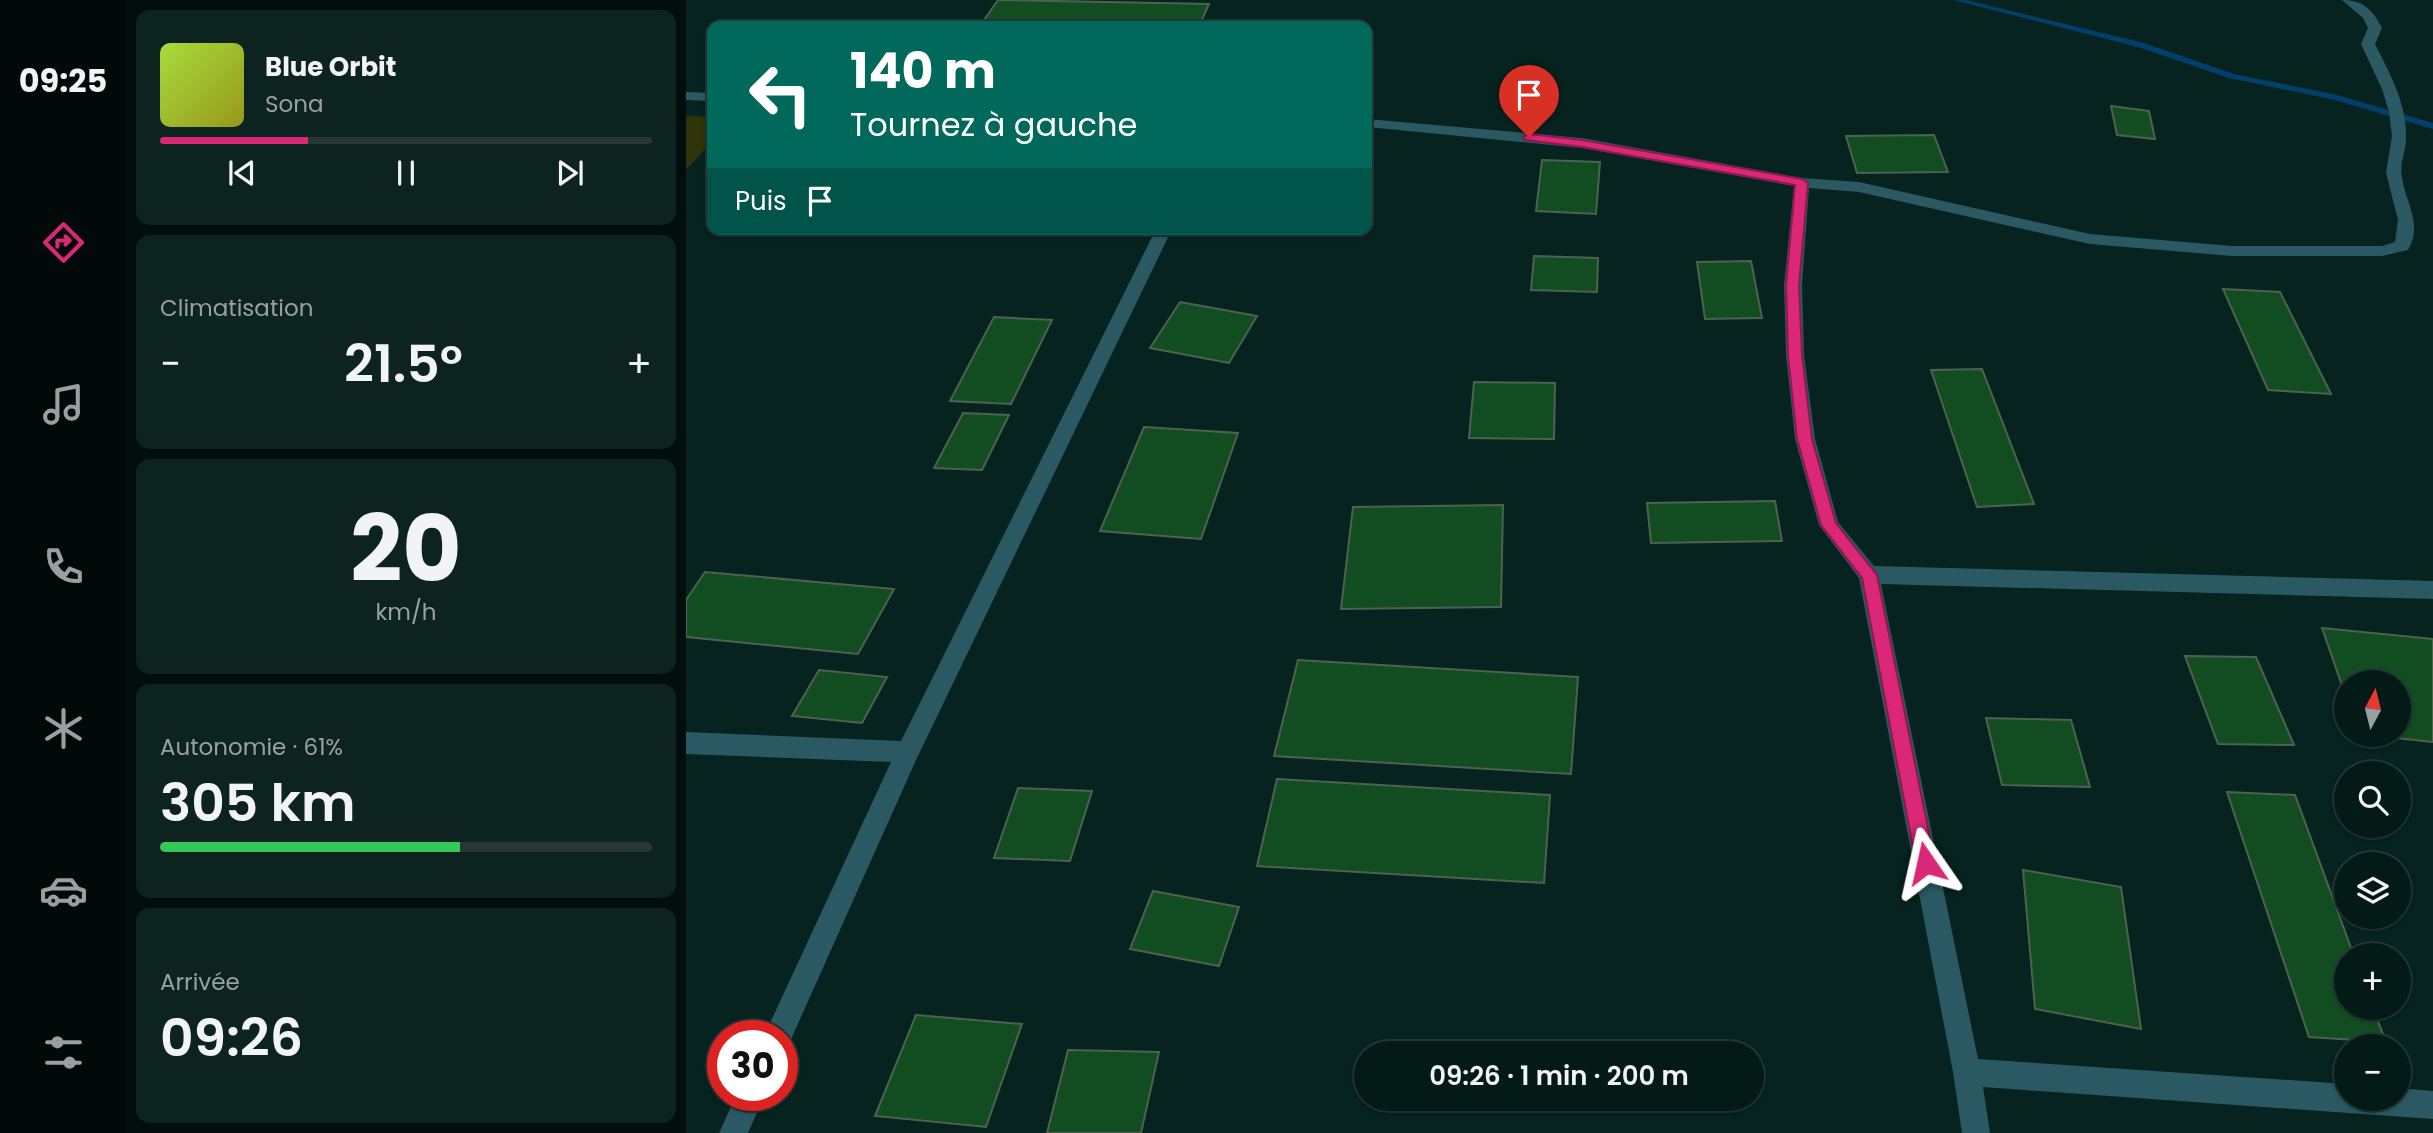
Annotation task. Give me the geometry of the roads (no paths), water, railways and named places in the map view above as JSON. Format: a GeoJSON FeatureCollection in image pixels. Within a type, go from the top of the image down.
{"type":"FeatureCollection","features":[{"type":"Feature","properties":{"kind":"street"},"geometry":{"type":"LineString","coordinates":[[1372,123],[1582,143],[1802,183],[1858,187],[2079,237],[2147,245],[2279,253],[2382,251],[2402,246],[2407,235],[2405,211],[2393,176],[2399,134],[2390,92],[2368,44],[2375,28],[2369,16],[2349,0]]}},
{"type":"Feature","properties":{"kind":"street"},"geometry":{"type":"LineString","coordinates":[[686,96],[707,97]]}},
{"type":"Feature","properties":{"kind":"street"},"geometry":{"type":"LineString","coordinates":[[1802,183],[1793,285],[1795,355],[1805,439],[1829,525],[1869,575],[1967,1072],[1976,1133]]}},
{"type":"Feature","properties":{"kind":"street"},"geometry":{"type":"LineString","coordinates":[[785,1020],[908,752],[1161,235]]}},
{"type":"Feature","properties":{"kind":"street"},"geometry":{"type":"LineString","coordinates":[[1869,575],[2433,590]]}},
{"type":"Feature","properties":{"kind":"street"},"geometry":{"type":"LineString","coordinates":[[686,743],[908,752]]}},
{"type":"Feature","properties":{"kind":"street"},"geometry":{"type":"LineString","coordinates":[[1967,1072],[2334,1097]]}},
{"type":"Feature","properties":{"kind":"street"},"geometry":{"type":"LineString","coordinates":[[2411,1103],[2433,1105]]}},
{"type":"Feature","properties":{"kind":"street"},"geometry":{"type":"LineString","coordinates":[[733,1133],[743,1111]]}},
{"type":"Feature","properties":{"kind":"waterway"},"geometry":{"type":"LineString","coordinates":[[1957,0],[2141,45],[2232,76],[2337,98],[2433,126]]}}]}
